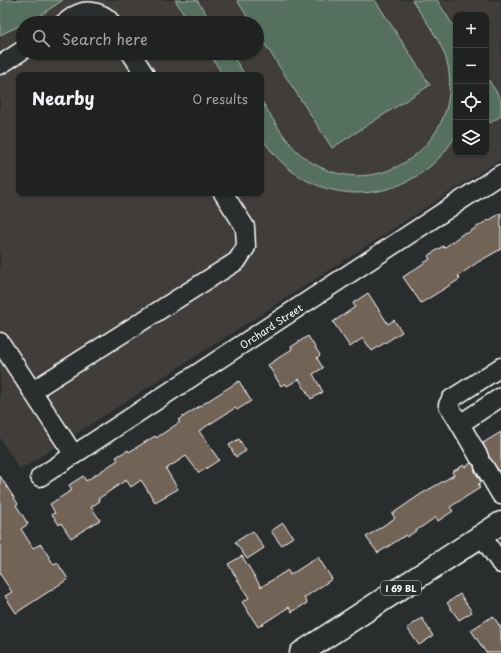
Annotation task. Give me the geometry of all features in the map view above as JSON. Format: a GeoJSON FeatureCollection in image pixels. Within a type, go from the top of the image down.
{"type":"FeatureCollection","features":[{"type":"Feature","properties":{"kind":"main road","name":"I 69 BL"},"geometry":{"type":"LineString","coordinates":[[301,653],[501,523]]}},
{"type":"Feature","properties":{"kind":"street"},"geometry":{"type":"LineString","coordinates":[[75,16],[80,13],[94,12],[102,16]]}},
{"type":"Feature","properties":{"kind":"street"},"geometry":{"type":"LineString","coordinates":[[0,64],[16,54]]}},
{"type":"Feature","properties":{"kind":"street"},"geometry":{"type":"LineString","coordinates":[[135,60],[143,72]]}},
{"type":"Feature","properties":{"kind":"street","name":"Orchard Street"},"geometry":{"type":"LineString","coordinates":[[40,477],[501,174]]}},
{"type":"Feature","properties":{"kind":"street"},"geometry":{"type":"LineString","coordinates":[[32,391],[236,261],[246,247],[245,227],[225,196]]}},
{"type":"Feature","properties":{"kind":"street"},"geometry":{"type":"LineString","coordinates":[[0,342],[74,455]]}},
{"type":"Feature","properties":{"kind":"street"},"geometry":{"type":"LineString","coordinates":[[501,368],[450,399],[448,405],[501,495]]}},
{"type":"Feature","properties":{"kind":"street"},"geometry":{"type":"LineString","coordinates":[[460,424],[501,397]]}},
{"type":"Feature","properties":{"kind":"street"},"geometry":{"type":"LineString","coordinates":[[482,536],[501,564]]}},
{"type":"Feature","properties":{"kind":"shaded area"},"geometry":{"type":"Polygon","coordinates":[[[0,0],[501,0],[501,159],[20,470],[0,438],[0,0]]]}},
{"type":"Feature","properties":{"kind":"green space"},"geometry":{"type":"Polygon","coordinates":[[[0,0],[63,0],[39,16],[16,16],[16,27],[0,35],[0,0]]]}},
{"type":"Feature","properties":{"kind":"green space"},"geometry":{"type":"Polygon","coordinates":[[[175,0],[197,0],[207,16],[185,16],[175,0]]]}},
{"type":"Feature","properties":{"kind":"green space"},"geometry":{"type":"Polygon","coordinates":[[[237,0],[375,0],[430,85],[332,148],[264,43],[264,16],[247,16],[237,0]]]}},
{"type":"Feature","properties":{"kind":"green space"},"geometry":{"type":"Polygon","coordinates":[[[412,0],[437,0],[453,25],[453,139],[441,155],[423,172],[403,183],[380,191],[357,193],[334,190],[311,182],[289,169],[264,141],[264,105],[292,146],[308,160],[318,166],[343,174],[369,175],[392,169],[413,156],[431,139],[443,118],[449,93],[448,66],[446,57],[438,40],[412,0]]]}},
{"type":"Feature","properties":{"kind":"green space"},"geometry":{"type":"Polygon","coordinates":[[[213,60],[235,60],[243,72],[221,72],[213,60]]]}},
{"type":"Feature","properties":{"kind":"green space"},"geometry":{"type":"Polygon","coordinates":[[[489,81],[501,99],[501,116],[490,123],[489,81]]]}},
{"type":"Feature","properties":{"kind":"building"},"geometry":{"type":"Polygon","coordinates":[[[501,213],[501,249],[478,262],[458,276],[460,279],[421,303],[403,277],[430,259],[428,256],[443,246],[444,248],[465,232],[466,234],[501,213]]]}},
{"type":"Feature","properties":{"kind":"building"},"geometry":{"type":"Polygon","coordinates":[[[368,293],[388,324],[394,320],[402,332],[372,351],[363,338],[350,347],[333,322],[355,307],[353,303],[368,293]]]}},
{"type":"Feature","properties":{"kind":"building"},"geometry":{"type":"Polygon","coordinates":[[[308,336],[320,355],[317,358],[323,368],[313,374],[323,392],[311,399],[299,379],[287,386],[285,383],[281,386],[268,365],[308,336]]]}},
{"type":"Feature","properties":{"kind":"building"},"geometry":{"type":"Polygon","coordinates":[[[239,381],[251,401],[237,410],[235,408],[199,431],[219,460],[199,473],[186,456],[166,469],[178,489],[155,502],[141,480],[131,487],[126,480],[98,499],[100,501],[91,507],[100,520],[71,538],[61,523],[59,525],[52,514],[55,513],[50,504],[72,490],[69,485],[83,476],[86,481],[118,460],[116,457],[128,450],[129,452],[155,436],[156,438],[180,422],[178,420],[239,381]]]}},
{"type":"Feature","properties":{"kind":"building"},"geometry":{"type":"Polygon","coordinates":[[[501,432],[501,470],[499,471],[489,457],[483,443],[501,432]]]}},
{"type":"Feature","properties":{"kind":"building"},"geometry":{"type":"Polygon","coordinates":[[[239,439],[246,451],[236,457],[229,445],[239,439]]]}},
{"type":"Feature","properties":{"kind":"building"},"geometry":{"type":"Polygon","coordinates":[[[471,463],[474,466],[481,482],[478,485],[480,488],[450,507],[453,511],[438,521],[436,517],[407,537],[406,535],[378,553],[366,537],[395,518],[392,514],[421,494],[454,475],[452,472],[471,463]]]}},
{"type":"Feature","properties":{"kind":"building"},"geometry":{"type":"Polygon","coordinates":[[[0,476],[18,504],[16,505],[28,524],[21,529],[33,548],[41,544],[54,565],[57,562],[68,579],[16,613],[5,596],[12,592],[0,574],[0,476]]]}},
{"type":"Feature","properties":{"kind":"building"},"geometry":{"type":"Polygon","coordinates":[[[283,523],[293,537],[281,545],[271,531],[283,523]]]}},
{"type":"Feature","properties":{"kind":"building"},"geometry":{"type":"Polygon","coordinates":[[[253,531],[264,548],[247,559],[235,542],[253,531]]]}},
{"type":"Feature","properties":{"kind":"building"},"geometry":{"type":"Polygon","coordinates":[[[242,556],[261,587],[288,570],[290,575],[318,557],[332,579],[304,598],[307,603],[292,612],[289,607],[258,627],[242,602],[249,598],[228,564],[242,556]]]}},
{"type":"Feature","properties":{"kind":"building"},"geometry":{"type":"Polygon","coordinates":[[[460,594],[472,612],[459,620],[447,603],[460,594]]]}},
{"type":"Feature","properties":{"kind":"building"},"geometry":{"type":"Polygon","coordinates":[[[493,616],[501,628],[501,653],[486,653],[471,630],[493,616]]]}},
{"type":"Feature","properties":{"kind":"building"},"geometry":{"type":"Polygon","coordinates":[[[422,618],[433,636],[419,645],[407,628],[422,618]]]}}]}
